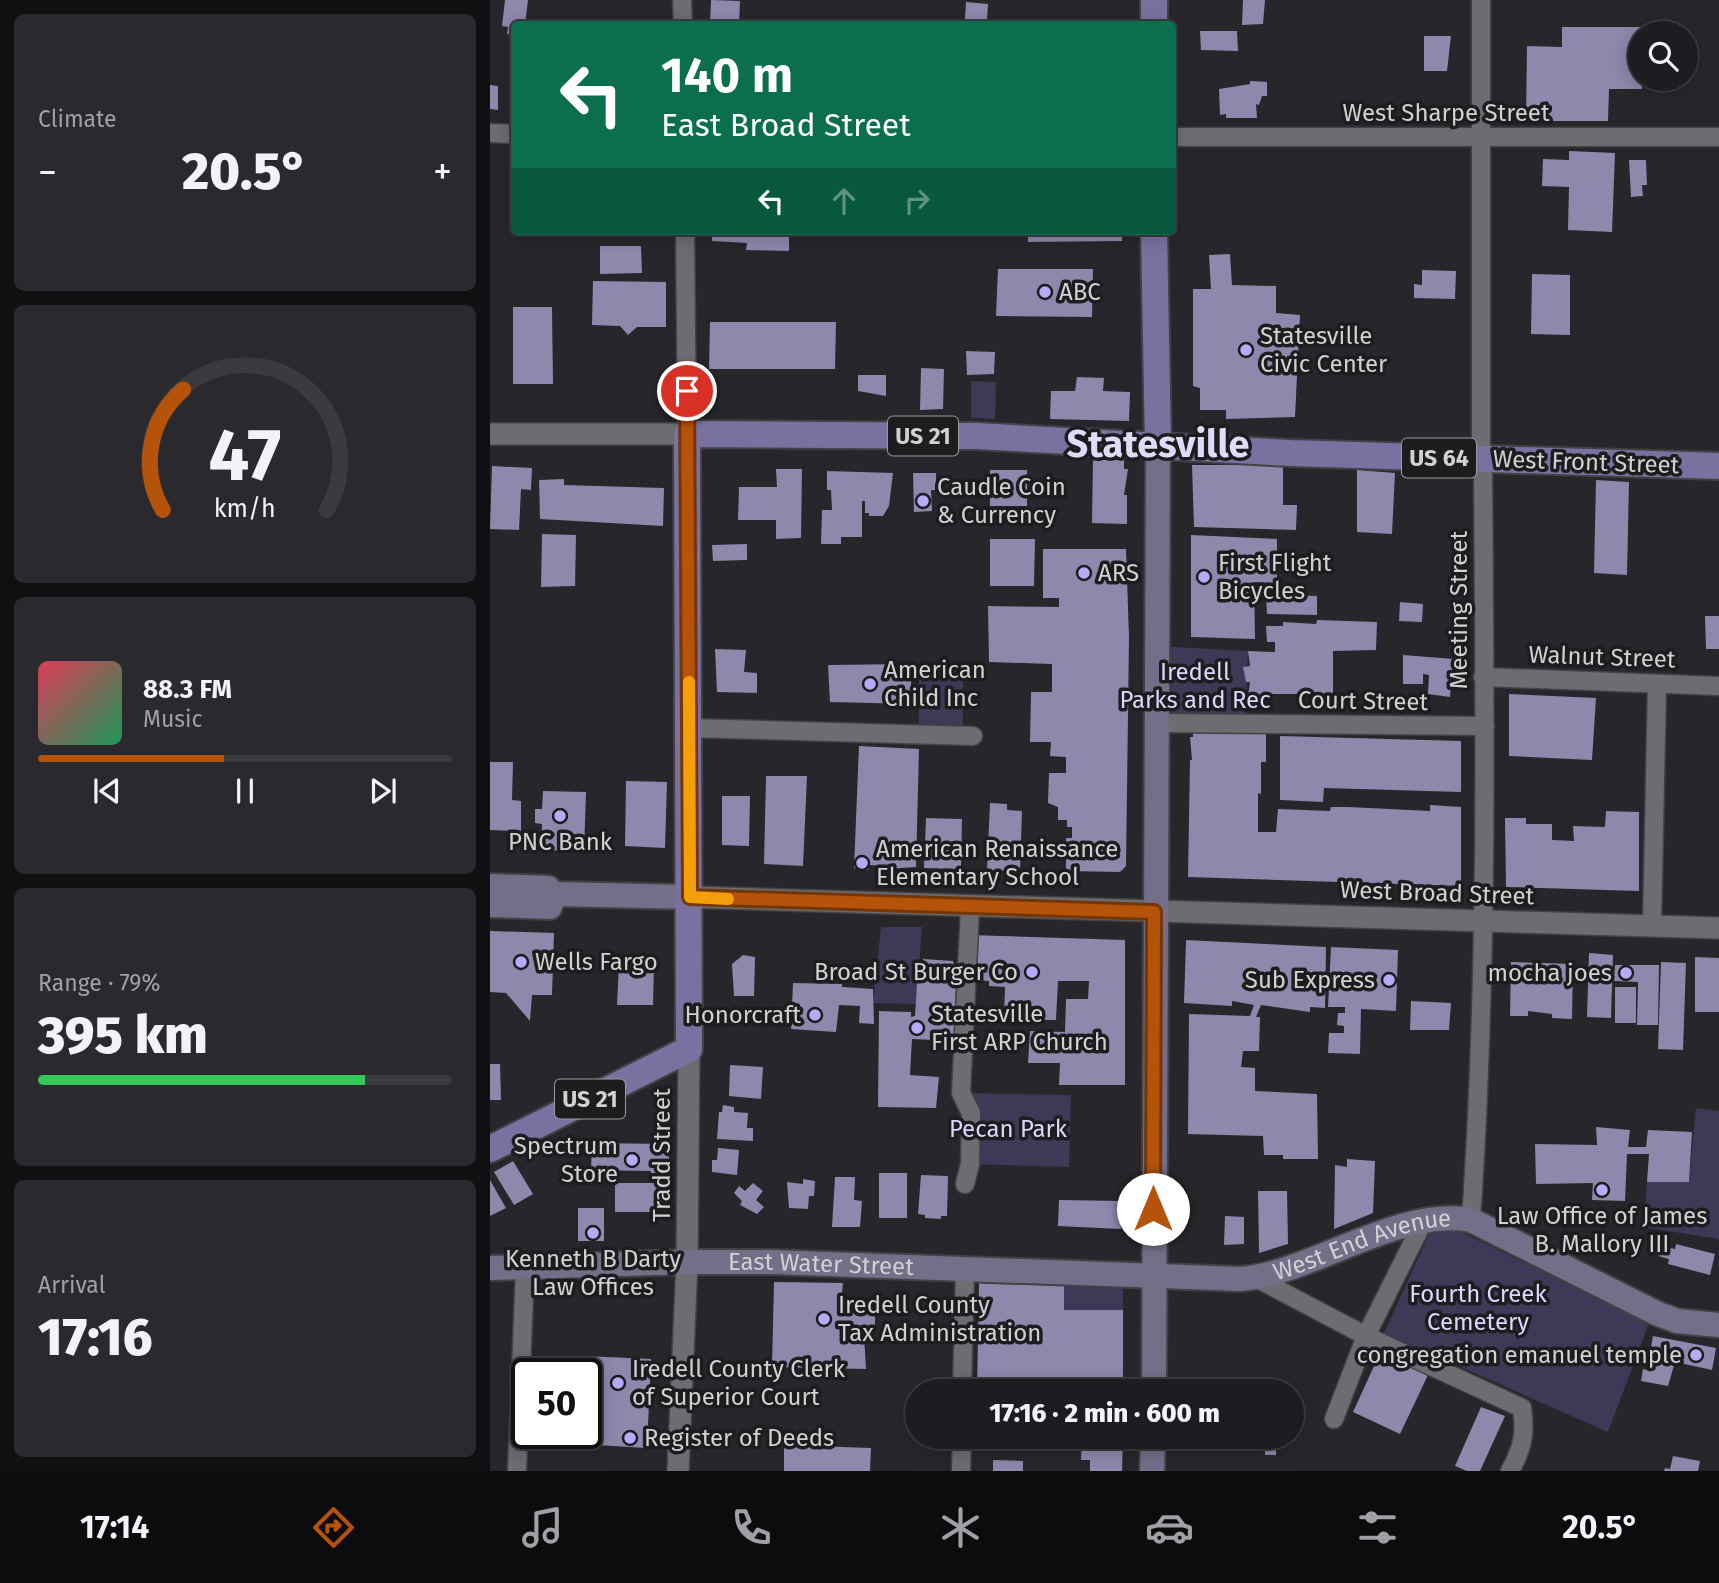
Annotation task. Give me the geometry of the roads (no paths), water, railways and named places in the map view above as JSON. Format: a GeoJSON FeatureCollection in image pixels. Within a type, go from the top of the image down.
{"type":"FeatureCollection","features":[{"type":"Feature","properties":{"kind":"main road"},"geometry":{"type":"LineString","coordinates":[[1154,0],[1154,21]]}},
{"type":"Feature","properties":{"kind":"main road"},"geometry":{"type":"LineString","coordinates":[[1154,235],[1158,445],[1154,1379]]}},
{"type":"Feature","properties":{"kind":"main road"},"geometry":{"type":"LineString","coordinates":[[687,434],[689,1049]]}},
{"type":"Feature","properties":{"kind":"main road","name":"US 21"},"geometry":{"type":"LineString","coordinates":[[687,434],[976,436],[1158,445]]}},
{"type":"Feature","properties":{"kind":"main road","name":"West Front Street"},"geometry":{"type":"LineString","coordinates":[[1158,445],[1480,460],[1719,466]]}},
{"type":"Feature","properties":{"kind":"main road"},"geometry":{"type":"LineString","coordinates":[[490,886],[548,888],[554,894],[690,897]]}},
{"type":"Feature","properties":{"kind":"main road"},"geometry":{"type":"LineString","coordinates":[[490,905],[550,907],[554,894]]}},
{"type":"Feature","properties":{"kind":"main road","name":"US 21"},"geometry":{"type":"LineString","coordinates":[[490,1149],[689,1049]]}},
{"type":"Feature","properties":{"kind":"main road","name":"West End Avenue"},"geometry":{"type":"LineString","coordinates":[[1153,1275],[1256,1278],[1424,1220],[1448,1216],[1471,1220],[1656,1313],[1677,1321],[1719,1325]]}},
{"type":"Feature","properties":{"kind":"main road","name":"East Water Street"},"geometry":{"type":"LineString","coordinates":[[490,1268],[687,1262],[1153,1275]]}},
{"type":"Feature","properties":{"kind":"main road"},"geometry":{"type":"LineString","coordinates":[[1152,1471],[1153,1449]]}},
{"type":"Feature","properties":{"kind":"street"},"geometry":{"type":"LineString","coordinates":[[682,0],[683,21]]}},
{"type":"Feature","properties":{"kind":"street","name":"Meeting Street"},"geometry":{"type":"LineString","coordinates":[[1471,1220],[1477,1128],[1485,726],[1483,474],[1480,460],[1481,0]]}},
{"type":"Feature","properties":{"kind":"street"},"geometry":{"type":"LineString","coordinates":[[490,133],[511,134]]}},
{"type":"Feature","properties":{"kind":"street","name":"West Sharpe Street"},"geometry":{"type":"LineString","coordinates":[[1176,137],[1719,137]]}},
{"type":"Feature","properties":{"kind":"street"},"geometry":{"type":"LineString","coordinates":[[490,434],[687,434],[685,235]]}},
{"type":"Feature","properties":{"kind":"street","name":"Walnut Street"},"geometry":{"type":"LineString","coordinates":[[1483,677],[1719,687]]}},
{"type":"Feature","properties":{"kind":"street"},"geometry":{"type":"LineString","coordinates":[[1652,926],[1657,684]]}},
{"type":"Feature","properties":{"kind":"street","name":"Court Street"},"geometry":{"type":"LineString","coordinates":[[1157,723],[1485,726]]}},
{"type":"Feature","properties":{"kind":"street"},"geometry":{"type":"LineString","coordinates":[[690,728],[974,737]]}},
{"type":"Feature","properties":{"kind":"street","name":"West Broad Street"},"geometry":{"type":"LineString","coordinates":[[690,897],[970,908],[1719,928]]}},
{"type":"Feature","properties":{"kind":"street"},"geometry":{"type":"LineString","coordinates":[[965,1184],[970,1164],[971,1113],[961,1093],[970,908]]}},
{"type":"Feature","properties":{"kind":"street","name":"Tradd Street"},"geometry":{"type":"LineString","coordinates":[[678,1471],[687,1262],[689,1049]]}},
{"type":"Feature","properties":{"kind":"street"},"geometry":{"type":"LineString","coordinates":[[1334,1419],[1366,1336],[1424,1220]]}},
{"type":"Feature","properties":{"kind":"street"},"geometry":{"type":"LineString","coordinates":[[517,1471],[525,1269]]}},
{"type":"Feature","properties":{"kind":"street"},"geometry":{"type":"LineString","coordinates":[[962,1379],[965,1269]]}},
{"type":"Feature","properties":{"kind":"street"},"geometry":{"type":"LineString","coordinates":[[1256,1278],[1366,1336],[1522,1408],[1525,1432],[1521,1451],[1510,1471]]}},
{"type":"Feature","properties":{"kind":"street"},"geometry":{"type":"LineString","coordinates":[[961,1449],[961,1471]]}},
{"type":"Feature","properties":{"kind":"place","name":"ABC"},"geometry":{"type":"Point","coordinates":[1045,292]}},
{"type":"Feature","properties":{"kind":"place","name":"Statesville Civic Center"},"geometry":{"type":"Point","coordinates":[1246,350]}},
{"type":"Feature","properties":{"kind":"place","name":"Caudle Coin & Currency"},"geometry":{"type":"Point","coordinates":[923,501]}},
{"type":"Feature","properties":{"kind":"place","name":"ARS"},"geometry":{"type":"Point","coordinates":[1084,573]}},
{"type":"Feature","properties":{"kind":"place","name":"First Flight Bicycles"},"geometry":{"type":"Point","coordinates":[1204,577]}},
{"type":"Feature","properties":{"kind":"place","name":"American Child Inc"},"geometry":{"type":"Point","coordinates":[870,684]}},
{"type":"Feature","properties":{"kind":"place","name":"PNC Bank"},"geometry":{"type":"Point","coordinates":[560,816]}},
{"type":"Feature","properties":{"kind":"place","name":"American Renaissance Elementary School"},"geometry":{"type":"Point","coordinates":[862,863]}},
{"type":"Feature","properties":{"kind":"place","name":"Wells Fargo"},"geometry":{"type":"Point","coordinates":[521,962]}},
{"type":"Feature","properties":{"kind":"place","name":"Broad St Burger Co"},"geometry":{"type":"Point","coordinates":[1032,972]}},
{"type":"Feature","properties":{"kind":"place","name":"mocha joes"},"geometry":{"type":"Point","coordinates":[1626,973]}},
{"type":"Feature","properties":{"kind":"place","name":"Sub Express"},"geometry":{"type":"Point","coordinates":[1389,980]}},
{"type":"Feature","properties":{"kind":"place","name":"Honorcraft"},"geometry":{"type":"Point","coordinates":[815,1015]}},
{"type":"Feature","properties":{"kind":"place","name":"Statesville First ARP Church"},"geometry":{"type":"Point","coordinates":[917,1028]}},
{"type":"Feature","properties":{"kind":"place","name":"Spectrum Store"},"geometry":{"type":"Point","coordinates":[632,1160]}},
{"type":"Feature","properties":{"kind":"place","name":"Law Office of James B. Mallory III"},"geometry":{"type":"Point","coordinates":[1602,1190]}},
{"type":"Feature","properties":{"kind":"place","name":"Kenneth B Darty Law Offices"},"geometry":{"type":"Point","coordinates":[593,1233]}},
{"type":"Feature","properties":{"kind":"place","name":"Iredell County Tax Administration"},"geometry":{"type":"Point","coordinates":[824,1319]}},
{"type":"Feature","properties":{"kind":"place","name":"congregation emanuel temple"},"geometry":{"type":"Point","coordinates":[1696,1355]}},
{"type":"Feature","properties":{"kind":"place","name":"Iredell County Clerk of Superior Court"},"geometry":{"type":"Point","coordinates":[618,1383]}},
{"type":"Feature","properties":{"kind":"place","name":"Register of Deeds"},"geometry":{"type":"Point","coordinates":[630,1438]}},
{"type":"Feature","properties":{"kind":"district","name":"Statesville"},"geometry":{"type":"Point","coordinates":[1158,444]}},
{"type":"Feature","properties":{"kind":"park label","name":"Iredell Parks and Rec"},"geometry":{"type":"Point","coordinates":[1195,686]}},
{"type":"Feature","properties":{"kind":"park label","name":"Pecan Park"},"geometry":{"type":"Point","coordinates":[1008,1129]}},
{"type":"Feature","properties":{"kind":"park label","name":"Fourth Creek Cemetery"},"geometry":{"type":"Point","coordinates":[1478,1308]}}]}
